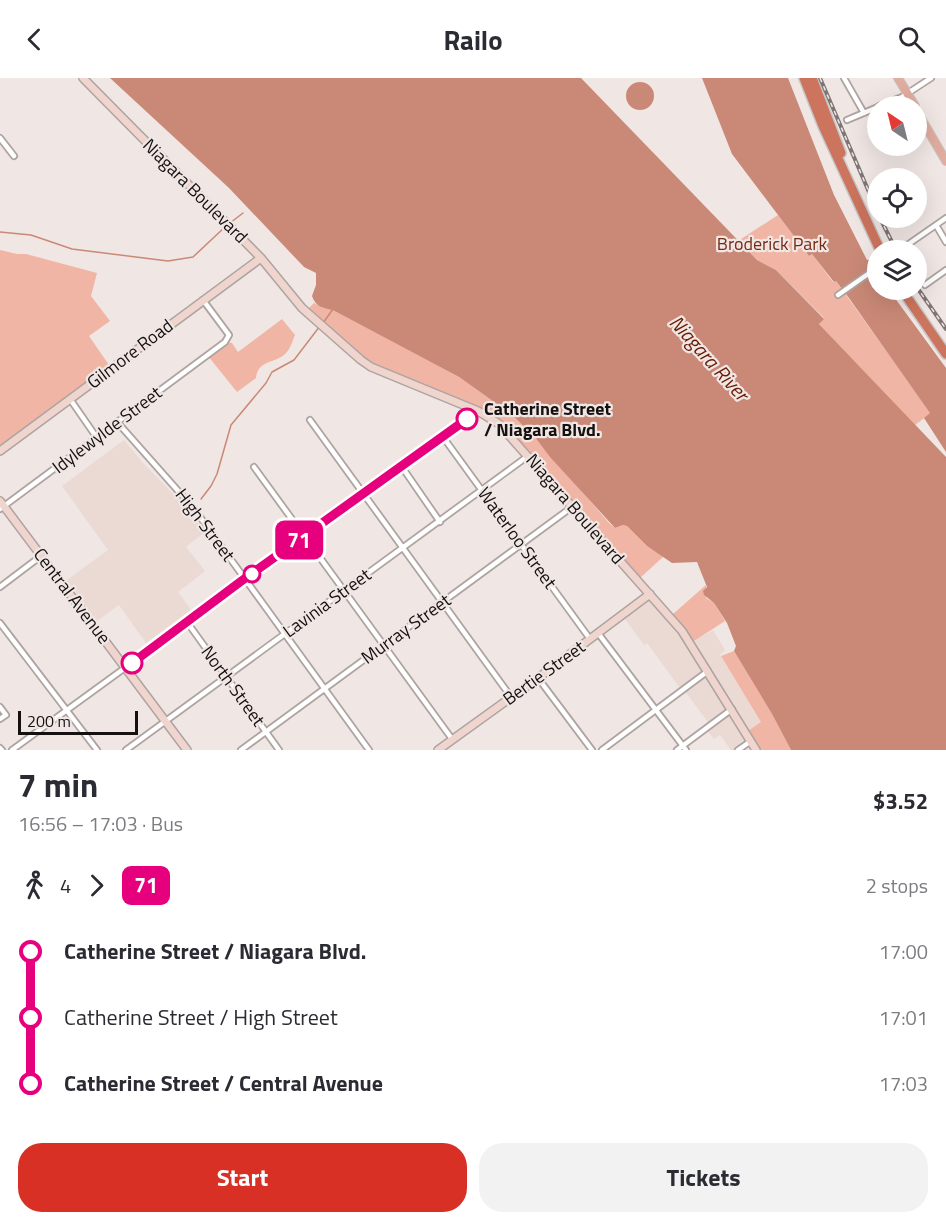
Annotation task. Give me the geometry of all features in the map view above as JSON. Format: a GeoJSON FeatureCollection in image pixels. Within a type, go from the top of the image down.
{"type":"FeatureCollection","features":[{"type":"Feature","properties":{"kind":"highway"},"geometry":{"type":"LineString","coordinates":[[804,78],[875,240]]}},
{"type":"Feature","properties":{"kind":"highway"},"geometry":{"type":"LineString","coordinates":[[812,78],[853,180],[881,240]]}},
{"type":"Feature","properties":{"kind":"highway"},"geometry":{"type":"LineString","coordinates":[[909,300],[946,354]]}},
{"type":"Feature","properties":{"kind":"highway"},"geometry":{"type":"LineString","coordinates":[[916,300],[946,345]]}},
{"type":"Feature","properties":{"kind":"main road","name":"Niagara Boulevard"},"geometry":{"type":"LineString","coordinates":[[83,78],[261,258],[302,308],[361,360],[371,367],[478,411],[499,424],[682,631],[756,750]]}},
{"type":"Feature","properties":{"kind":"main road"},"geometry":{"type":"LineString","coordinates":[[898,78],[909,96]]}},
{"type":"Feature","properties":{"kind":"main road"},"geometry":{"type":"LineString","coordinates":[[927,127],[946,161]]}},
{"type":"Feature","properties":{"kind":"main road","name":"Gilmore Road"},"geometry":{"type":"LineString","coordinates":[[0,451],[261,258]]}},
{"type":"Feature","properties":{"kind":"main road","name":"Central Avenue"},"geometry":{"type":"LineString","coordinates":[[1,505],[188,750]]}},
{"type":"Feature","properties":{"kind":"main road","name":"Bertie Street"},"geometry":{"type":"LineString","coordinates":[[443,748],[650,594]]}},
{"type":"Feature","properties":{"kind":"street"},"geometry":{"type":"LineString","coordinates":[[844,78],[864,113]]}},
{"type":"Feature","properties":{"kind":"street"},"geometry":{"type":"LineString","coordinates":[[903,96],[931,78]]}},
{"type":"Feature","properties":{"kind":"street"},"geometry":{"type":"LineString","coordinates":[[847,120],[867,112]]}},
{"type":"Feature","properties":{"kind":"street"},"geometry":{"type":"LineString","coordinates":[[0,138],[14,156]]}},
{"type":"Feature","properties":{"kind":"street"},"geometry":{"type":"LineString","coordinates":[[914,240],[946,218]]}},
{"type":"Feature","properties":{"kind":"street"},"geometry":{"type":"LineString","coordinates":[[936,225],[946,242]]}},
{"type":"Feature","properties":{"kind":"street"},"geometry":{"type":"LineString","coordinates":[[927,284],[946,270]]}},
{"type":"Feature","properties":{"kind":"street"},"geometry":{"type":"LineString","coordinates":[[841,293],[867,275]]}},
{"type":"Feature","properties":{"kind":"street","name":"Idylewylde Street"},"geometry":{"type":"LineString","coordinates":[[1,505],[118,423],[225,342],[229,335],[203,300]]}},
{"type":"Feature","properties":{"kind":"street"},"geometry":{"type":"LineString","coordinates":[[70,399],[97,438]]}},
{"type":"Feature","properties":{"kind":"street"},"geometry":{"type":"LineString","coordinates":[[12,750],[478,411]]}},
{"type":"Feature","properties":{"kind":"street"},"geometry":{"type":"LineString","coordinates":[[310,420],[511,697]]}},
{"type":"Feature","properties":{"kind":"street","name":"High Street"},"geometry":{"type":"LineString","coordinates":[[118,423],[179,490],[369,750]]}},
{"type":"Feature","properties":{"kind":"street","name":"Waterloo Street"},"geometry":{"type":"LineString","coordinates":[[443,437],[590,639]]}},
{"type":"Feature","properties":{"kind":"street","name":"Lavinia Street"},"geometry":{"type":"LineString","coordinates":[[126,750],[528,456]]}},
{"type":"Feature","properties":{"kind":"street"},"geometry":{"type":"LineString","coordinates":[[254,467],[452,740]]}},
{"type":"Feature","properties":{"kind":"street"},"geometry":{"type":"LineString","coordinates":[[402,467],[440,522]]}},
{"type":"Feature","properties":{"kind":"street","name":"Murray Street"},"geometry":{"type":"LineString","coordinates":[[241,750],[572,507]]}},
{"type":"Feature","properties":{"kind":"street"},"geometry":{"type":"LineString","coordinates":[[0,587],[42,556]]}},
{"type":"Feature","properties":{"kind":"street","name":"North Street"},"geometry":{"type":"LineString","coordinates":[[187,622],[279,750]]}},
{"type":"Feature","properties":{"kind":"street"},"geometry":{"type":"LineString","coordinates":[[0,623],[97,750]]}},
{"type":"Feature","properties":{"kind":"street"},"geometry":{"type":"LineString","coordinates":[[598,633],[685,748]]}},
{"type":"Feature","properties":{"kind":"street"},"geometry":{"type":"LineString","coordinates":[[602,750],[708,671]]}},
{"type":"Feature","properties":{"kind":"street"},"geometry":{"type":"LineString","coordinates":[[538,678],[592,750]]}},
{"type":"Feature","properties":{"kind":"street"},"geometry":{"type":"LineString","coordinates":[[0,707],[6,715],[0,719]]}},
{"type":"Feature","properties":{"kind":"street"},"geometry":{"type":"LineString","coordinates":[[677,750],[685,748],[732,709]]}},
{"type":"Feature","properties":{"kind":"street"},"geometry":{"type":"LineString","coordinates":[[738,750],[751,741]]}},
{"type":"Feature","properties":{"kind":"shaded area"},"geometry":{"type":"Polygon","coordinates":[[[124,440],[181,502],[205,532],[186,547],[205,571],[178,592],[191,610],[146,643],[119,605],[97,621],[67,580],[108,550],[62,486],[124,440]]]}},
{"type":"Feature","properties":{"kind":"shaded area"},"geometry":{"type":"Polygon","coordinates":[[[650,594],[690,643],[713,630],[725,650],[720,655],[762,722],[746,731],[751,741],[738,750],[731,750],[720,735],[714,739],[706,729],[710,725],[682,687],[680,688],[647,643],[644,645],[622,615],[650,594]]]}},
{"type":"Feature","properties":{"kind":"green space","name":"Broderick Park"},"geometry":{"type":"Polygon","coordinates":[[[778,215],[809,256],[812,254],[833,282],[836,281],[931,413],[915,425],[819,324],[824,318],[776,270],[757,260],[738,241],[778,215]]]}},
{"type":"Feature","properties":{"kind":"green space"},"geometry":{"type":"Polygon","coordinates":[[[0,250],[26,254],[97,273],[91,296],[110,321],[89,336],[109,365],[0,445],[0,250]]]}},
{"type":"Feature","properties":{"kind":"green space"},"geometry":{"type":"Polygon","coordinates":[[[314,303],[323,308],[333,309],[459,377],[511,414],[535,437],[609,523],[615,528],[627,526],[647,546],[664,556],[640,578],[570,503],[528,450],[490,412],[374,366],[308,309],[314,303]]]}},
{"type":"Feature","properties":{"kind":"green space"},"geometry":{"type":"Polygon","coordinates":[[[282,319],[295,335],[289,349],[282,356],[260,368],[256,378],[237,392],[208,356],[224,342],[232,343],[238,352],[282,319]]]}},
{"type":"Feature","properties":{"kind":"green space"},"geometry":{"type":"Polygon","coordinates":[[[706,585],[706,598],[714,603],[725,621],[694,641],[673,614],[706,585]]]}},
{"type":"Feature","properties":{"kind":"green space"},"geometry":{"type":"Polygon","coordinates":[[[734,651],[791,750],[760,750],[749,730],[761,722],[721,656],[734,651]]]}},
{"type":"Feature","properties":{"kind":"water","name":"Niagara River"},"geometry":{"type":"Polygon","coordinates":[[[110,78],[581,78],[757,260],[776,270],[824,319],[819,324],[946,457],[946,750],[791,750],[734,651],[736,646],[727,623],[714,603],[704,595],[703,591],[707,587],[697,562],[672,563],[647,546],[627,526],[615,528],[550,457],[535,437],[511,414],[459,377],[333,310],[318,305],[312,296],[316,285],[316,273],[304,267],[229,188],[110,78]]]}},
{"type":"Feature","properties":{"kind":"water"},"geometry":{"type":"Polygon","coordinates":[[[702,78],[788,78],[834,195],[867,260],[867,300],[896,300],[946,368],[946,452],[924,418],[930,413],[849,298],[812,254],[809,256],[732,154],[702,78]]]}},
{"type":"Feature","properties":{"kind":"water"},"geometry":{"type":"Polygon","coordinates":[[[640,82],[650,86],[654,96],[650,106],[640,110],[630,106],[626,96],[630,86],[640,82]]]}},
{"type":"Feature","properties":{"kind":"waterway"},"geometry":{"type":"LineString","coordinates":[[230,223],[243,213]]}},
{"type":"Feature","properties":{"kind":"waterway"},"geometry":{"type":"LineString","coordinates":[[0,232],[31,235],[72,249],[168,261],[193,257],[226,226]]}},
{"type":"Feature","properties":{"kind":"waterway"},"geometry":{"type":"LineString","coordinates":[[323,323],[333,309]]}},
{"type":"Feature","properties":{"kind":"waterway"},"geometry":{"type":"LineString","coordinates":[[201,499],[217,474],[231,425],[266,383],[272,372],[294,360],[320,326]]}},
{"type":"Feature","properties":{"kind":"railway"},"geometry":{"type":"LineString","coordinates":[[820,78],[867,187]]}},
{"type":"Feature","properties":{"kind":"railway"},"geometry":{"type":"LineString","coordinates":[[885,228],[891,240]]}},
{"type":"Feature","properties":{"kind":"railway"},"geometry":{"type":"LineString","coordinates":[[926,300],[946,329]]}},
{"type":"Feature","properties":{"kind":"bus line","name":"71"},"geometry":{"type":"LineString","coordinates":[[132,663],[240,582],[467,419]]}},
{"type":"Feature","properties":{"kind":"place","name":"Catherine Street / Niagara Blvd."},"geometry":{"type":"Point","coordinates":[467,419]}}]}
